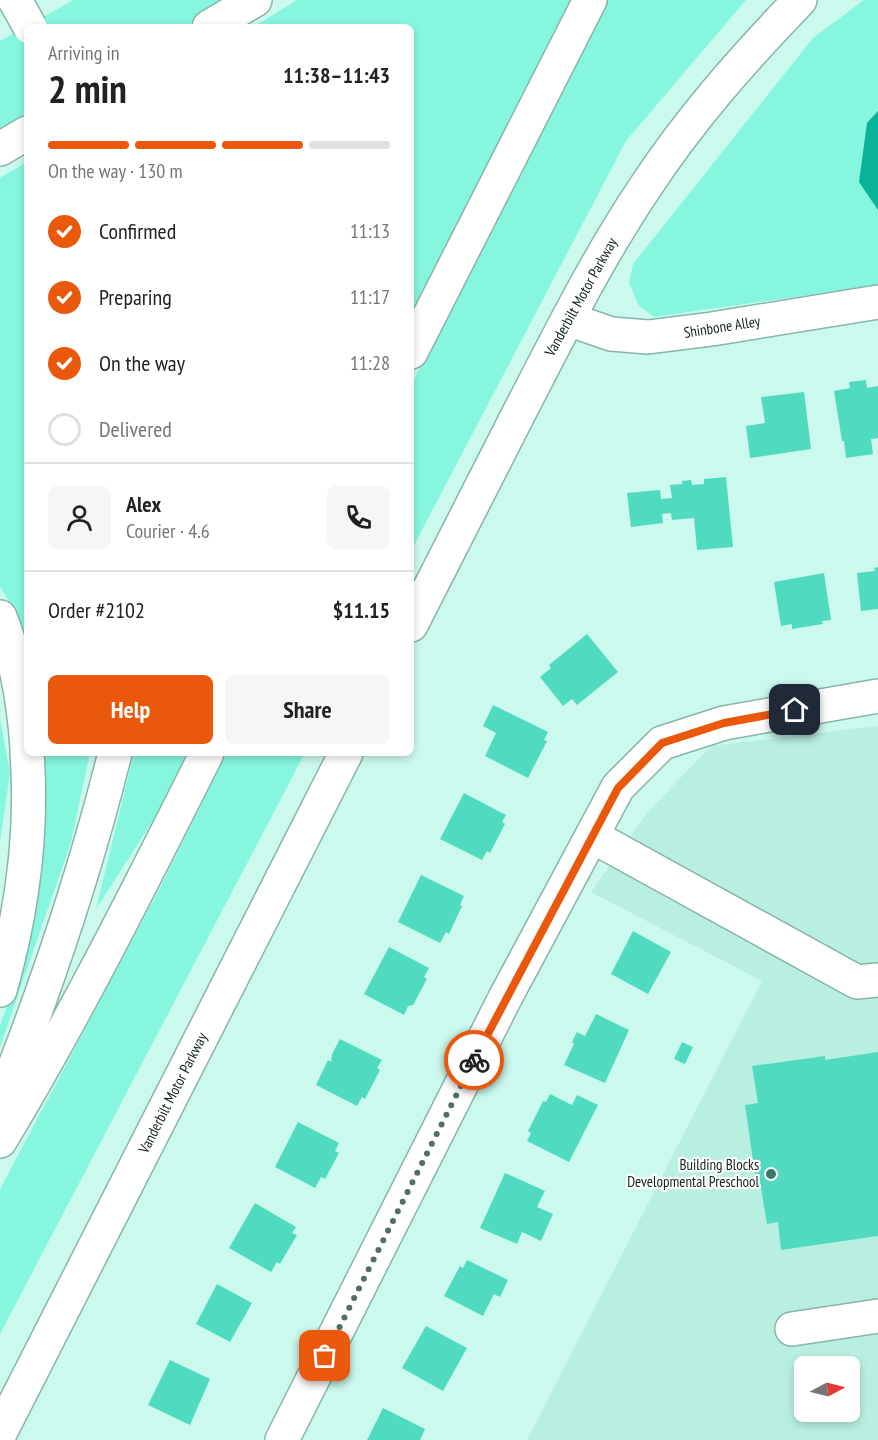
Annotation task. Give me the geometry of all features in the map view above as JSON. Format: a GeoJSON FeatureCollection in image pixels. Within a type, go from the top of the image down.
{"type":"FeatureCollection","features":[{"type":"Feature","properties":{"kind":"main road"},"geometry":{"type":"LineString","coordinates":[[15,0],[28,24]]}},
{"type":"Feature","properties":{"kind":"main road"},"geometry":{"type":"LineString","coordinates":[[0,17],[28,0]]}},
{"type":"Feature","properties":{"kind":"main road"},"geometry":{"type":"LineString","coordinates":[[214,24],[255,0]]}},
{"type":"Feature","properties":{"kind":"main road"},"geometry":{"type":"LineString","coordinates":[[414,346],[590,0]]}},
{"type":"Feature","properties":{"kind":"main road","name":"Vanderbilt Motor Parkway"},"geometry":{"type":"LineString","coordinates":[[414,620],[568,319],[618,229],[676,143],[710,98],[800,0]]}},
{"type":"Feature","properties":{"kind":"main road"},"geometry":{"type":"LineString","coordinates":[[0,149],[24,135]]}},
{"type":"Feature","properties":{"kind":"main road","name":"Shinbone Alley"},"geometry":{"type":"LineString","coordinates":[[568,319],[611,334],[648,337],[878,302]]}},
{"type":"Feature","properties":{"kind":"main road"},"geometry":{"type":"LineString","coordinates":[[0,617],[13,654],[24,721]]}},
{"type":"Feature","properties":{"kind":"main road"},"geometry":{"type":"LineString","coordinates":[[282,1440],[505,998],[618,788],[662,743],[724,723],[878,696]]}},
{"type":"Feature","properties":{"kind":"main road"},"geometry":{"type":"LineString","coordinates":[[0,990],[19,915],[25,873],[29,796],[27,756]]}},
{"type":"Feature","properties":{"kind":"main road"},"geometry":{"type":"LineString","coordinates":[[0,1104],[61,940],[114,756]]}},
{"type":"Feature","properties":{"kind":"main road"},"geometry":{"type":"LineString","coordinates":[[0,1141],[96,969],[205,756]]}},
{"type":"Feature","properties":{"kind":"main road","name":"Vanderbilt Motor Parkway"},"geometry":{"type":"LineString","coordinates":[[0,1433],[344,756]]}},
{"type":"Feature","properties":{"kind":"main road"},"geometry":{"type":"LineString","coordinates":[[592,836],[857,982],[878,980]]}},
{"type":"Feature","properties":{"kind":"main road"},"geometry":{"type":"LineString","coordinates":[[792,1329],[878,1316]]}},
{"type":"Feature","properties":{"kind":"shaded area"},"geometry":{"type":"Polygon","coordinates":[[[74,0],[229,0],[189,24],[31,24],[74,0]]]}},
{"type":"Feature","properties":{"kind":"shaded area"},"geometry":{"type":"Polygon","coordinates":[[[297,0],[573,0],[414,317],[414,24],[258,24],[297,0]]]}},
{"type":"Feature","properties":{"kind":"shaded area"},"geometry":{"type":"Polygon","coordinates":[[[606,0],[746,0],[626,141],[414,545],[414,380],[606,0]]]}},
{"type":"Feature","properties":{"kind":"shaded area"},"geometry":{"type":"Polygon","coordinates":[[[864,0],[878,0],[878,284],[654,317],[639,306],[629,283],[633,264],[813,38],[864,0]]]}},
{"type":"Feature","properties":{"kind":"shaded area"},"geometry":{"type":"Polygon","coordinates":[[[24,28],[24,121],[0,134],[0,41],[24,28]]]}},
{"type":"Feature","properties":{"kind":"shaded area"},"geometry":{"type":"Polygon","coordinates":[[[878,111],[878,210],[859,182],[867,123],[878,111]]]}},
{"type":"Feature","properties":{"kind":"shaded area"},"geometry":{"type":"Polygon","coordinates":[[[24,164],[24,651],[7,598],[0,587],[0,178],[24,164]]]}},
{"type":"Feature","properties":{"kind":"shaded area"},"geometry":{"type":"Polygon","coordinates":[[[0,718],[10,773],[0,842],[0,718]]]}},
{"type":"Feature","properties":{"kind":"shaded area","name":"Building Blocks Developmental Preschool"},"geometry":{"type":"Polygon","coordinates":[[[878,726],[878,1440],[527,1440],[762,981],[591,892],[647,813],[711,746],[878,726]]]}},
{"type":"Feature","properties":{"kind":"shaded area"},"geometry":{"type":"Polygon","coordinates":[[[39,756],[89,756],[71,842],[0,1047],[0,1025],[16,982],[38,902],[43,788],[39,756]]]}},
{"type":"Feature","properties":{"kind":"shaded area"},"geometry":{"type":"Polygon","coordinates":[[[133,756],[190,756],[176,785],[96,909],[133,756]]]}},
{"type":"Feature","properties":{"kind":"shaded area"},"geometry":{"type":"Polygon","coordinates":[[[226,756],[303,756],[0,1334],[0,1189],[159,890],[226,756]]]}},
{"type":"Feature","properties":{"kind":"building"},"geometry":{"type":"Polygon","coordinates":[[[866,380],[867,388],[878,386],[878,438],[871,439],[873,454],[846,458],[834,391],[850,388],[849,382],[866,380]]]}},
{"type":"Feature","properties":{"kind":"building"},"geometry":{"type":"Polygon","coordinates":[[[804,392],[811,449],[750,458],[746,426],[765,423],[761,397],[804,392]]]}},
{"type":"Feature","properties":{"kind":"building"},"geometry":{"type":"Polygon","coordinates":[[[726,477],[733,547],[697,550],[694,518],[672,520],[671,513],[662,514],[663,523],[631,527],[627,493],[660,490],[661,499],[672,498],[670,485],[682,484],[682,481],[691,480],[692,485],[704,484],[704,479],[726,477]]]}},
{"type":"Feature","properties":{"kind":"building"},"geometry":{"type":"Polygon","coordinates":[[[878,567],[878,609],[861,611],[857,573],[875,571],[874,568],[878,567]]]}},
{"type":"Feature","properties":{"kind":"building"},"geometry":{"type":"Polygon","coordinates":[[[824,573],[831,620],[822,621],[823,624],[792,629],[792,624],[781,626],[774,582],[824,573]]]}},
{"type":"Feature","properties":{"kind":"building"},"geometry":{"type":"Polygon","coordinates":[[[587,634],[618,672],[577,705],[572,699],[563,706],[540,677],[551,668],[549,665],[587,634]]]}},
{"type":"Feature","properties":{"kind":"building"},"geometry":{"type":"Polygon","coordinates":[[[493,705],[548,732],[544,740],[547,741],[528,778],[485,756],[496,733],[483,726],[493,705]]]}},
{"type":"Feature","properties":{"kind":"building"},"geometry":{"type":"Polygon","coordinates":[[[464,793],[506,815],[502,822],[505,824],[490,853],[487,851],[482,860],[440,839],[464,793]]]}},
{"type":"Feature","properties":{"kind":"building"},"geometry":{"type":"Polygon","coordinates":[[[421,875],[464,896],[460,905],[462,906],[449,934],[446,932],[440,943],[398,922],[421,875]]]}},
{"type":"Feature","properties":{"kind":"building"},"geometry":{"type":"Polygon","coordinates":[[[633,931],[671,952],[648,994],[611,974],[633,931]]]}},
{"type":"Feature","properties":{"kind":"building"},"geometry":{"type":"Polygon","coordinates":[[[389,947],[429,968],[424,977],[427,979],[413,1005],[408,1006],[404,1015],[364,994],[389,947]]]}},
{"type":"Feature","properties":{"kind":"building"},"geometry":{"type":"Polygon","coordinates":[[[596,1014],[629,1030],[605,1083],[564,1065],[577,1032],[585,1036],[596,1014]]]}},
{"type":"Feature","properties":{"kind":"building"},"geometry":{"type":"Polygon","coordinates":[[[340,1039],[382,1060],[377,1068],[380,1070],[365,1099],[362,1097],[357,1106],[316,1085],[328,1060],[331,1062],[332,1054],[340,1039]]]}},
{"type":"Feature","properties":{"kind":"building"},"geometry":{"type":"Polygon","coordinates":[[[682,1042],[693,1047],[685,1064],[674,1059],[682,1042]]]}},
{"type":"Feature","properties":{"kind":"building"},"geometry":{"type":"Polygon","coordinates":[[[878,1052],[878,1236],[781,1250],[778,1222],[767,1224],[761,1188],[757,1188],[745,1105],[758,1103],[752,1066],[825,1056],[825,1060],[878,1052]]]}},
{"type":"Feature","properties":{"kind":"building"},"geometry":{"type":"Polygon","coordinates":[[[550,1094],[572,1105],[577,1095],[598,1105],[569,1162],[527,1141],[531,1133],[528,1131],[543,1101],[546,1102],[550,1094]]]}},
{"type":"Feature","properties":{"kind":"building"},"geometry":{"type":"Polygon","coordinates":[[[298,1122],[339,1143],[335,1151],[339,1153],[325,1179],[321,1177],[315,1188],[275,1167],[298,1122]]]}},
{"type":"Feature","properties":{"kind":"building"},"geometry":{"type":"Polygon","coordinates":[[[505,1173],[545,1191],[537,1207],[553,1214],[541,1241],[522,1232],[517,1244],[480,1228],[505,1173]]]}},
{"type":"Feature","properties":{"kind":"building"},"geometry":{"type":"Polygon","coordinates":[[[255,1203],[296,1227],[292,1233],[297,1235],[280,1264],[277,1262],[271,1272],[229,1248],[255,1203]]]}},
{"type":"Feature","properties":{"kind":"building"},"geometry":{"type":"Polygon","coordinates":[[[467,1260],[508,1280],[500,1297],[494,1294],[483,1316],[444,1296],[460,1266],[463,1268],[467,1260]]]}},
{"type":"Feature","properties":{"kind":"building"},"geometry":{"type":"Polygon","coordinates":[[[217,1284],[252,1303],[230,1342],[196,1324],[217,1284]]]}},
{"type":"Feature","properties":{"kind":"building"},"geometry":{"type":"Polygon","coordinates":[[[426,1326],[467,1348],[443,1391],[402,1368],[426,1326]]]}},
{"type":"Feature","properties":{"kind":"building"},"geometry":{"type":"Polygon","coordinates":[[[170,1360],[210,1379],[190,1425],[148,1405],[170,1360]]]}},
{"type":"Feature","properties":{"kind":"building"},"geometry":{"type":"Polygon","coordinates":[[[383,1408],[425,1429],[420,1440],[367,1440],[383,1408]]]}},
{"type":"Feature","properties":{"kind":"way so far"},"geometry":{"type":"LineString","coordinates":[[325,1356],[474,1060]]}},
{"type":"Feature","properties":{"kind":"place","name":"Building Blocks Developmental Preschool"},"geometry":{"type":"Point","coordinates":[771,1174]}},
{"type":"Feature","properties":{"kind":"route"},"geometry":{"type":"LineString","coordinates":[[474,1060],[618,788],[662,743],[724,723],[795,710]]}}]}
